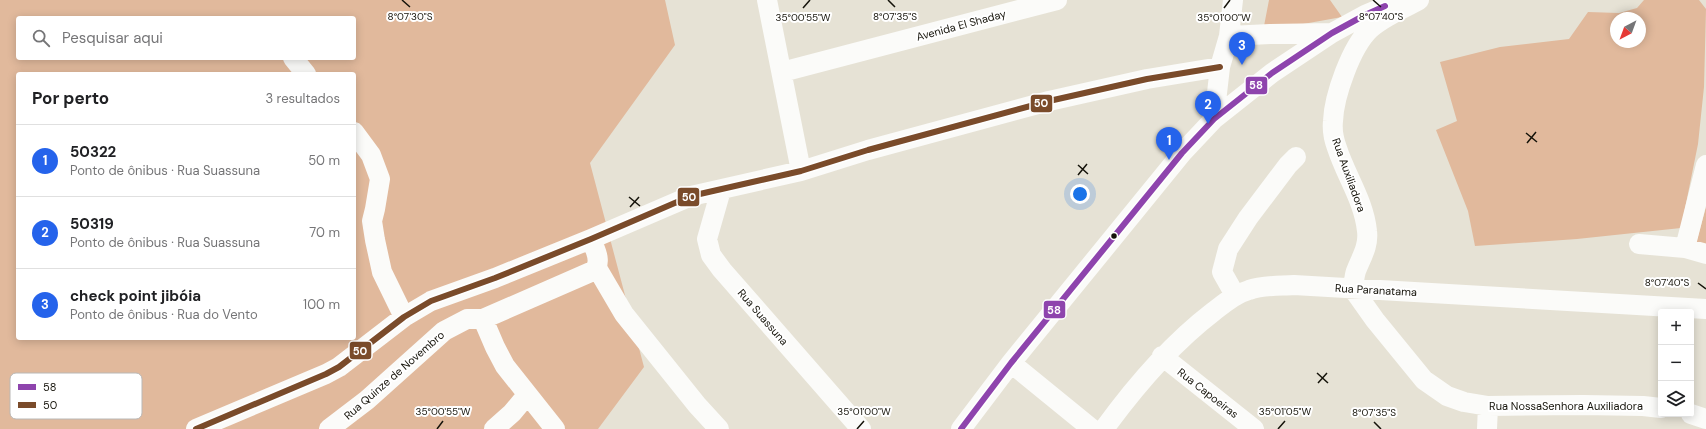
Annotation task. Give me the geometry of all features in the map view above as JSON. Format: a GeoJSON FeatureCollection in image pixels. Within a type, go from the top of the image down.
{"type":"FeatureCollection","features":[{"type":"Feature","properties":{"kind":"street"},"geometry":{"type":"LineString","coordinates":[[767,0],[801,171]]}},
{"type":"Feature","properties":{"kind":"street","name":"Avenida El Shaday"},"geometry":{"type":"LineString","coordinates":[[782,72],[1057,0]]}},
{"type":"Feature","properties":{"kind":"street"},"geometry":{"type":"LineString","coordinates":[[1214,119],[1220,67],[1229,36],[1233,0]]}},
{"type":"Feature","properties":{"kind":"street"},"geometry":{"type":"LineString","coordinates":[[961,429],[1011,363],[1182,153],[1214,119],[1272,73],[1332,33],[1365,15],[1399,0]]}},
{"type":"Feature","properties":{"kind":"street","name":"Rua Auxiliadora"},"geometry":{"type":"LineString","coordinates":[[1353,289],[1355,273],[1364,253],[1367,231],[1360,206],[1334,140],[1332,122],[1336,103],[1352,56],[1362,37],[1379,23],[1419,0]]}},
{"type":"Feature","properties":{"kind":"street"},"geometry":{"type":"LineString","coordinates":[[1229,36],[1332,33]]}},
{"type":"Feature","properties":{"kind":"street"},"geometry":{"type":"LineString","coordinates":[[295,60],[304,72]]}},
{"type":"Feature","properties":{"kind":"street"},"geometry":{"type":"LineString","coordinates":[[196,429],[326,374],[339,367],[404,317],[431,301],[495,278],[691,196],[801,171],[868,150],[1049,101],[1147,79],[1220,67]]}},
{"type":"Feature","properties":{"kind":"street"},"geometry":{"type":"LineString","coordinates":[[356,135],[371,155],[380,179],[372,221],[374,233],[382,272],[404,317]]}},
{"type":"Feature","properties":{"kind":"street"},"geometry":{"type":"LineString","coordinates":[[1235,295],[1222,272],[1228,249],[1252,212],[1288,165],[1296,158]]}},
{"type":"Feature","properties":{"kind":"street"},"geometry":{"type":"LineString","coordinates":[[1685,248],[1706,165]]}},
{"type":"Feature","properties":{"kind":"street","name":"Rua Suassuna"},"geometry":{"type":"LineString","coordinates":[[721,190],[707,239],[711,255],[722,270],[861,429]]}},
{"type":"Feature","properties":{"kind":"street"},"geometry":{"type":"LineString","coordinates":[[591,239],[598,260],[597,268],[624,314],[719,429]]}},
{"type":"Feature","properties":{"kind":"street"},"geometry":{"type":"LineString","coordinates":[[1639,244],[1685,248],[1706,254]]}},
{"type":"Feature","properties":{"kind":"street","name":"Rua Quinze de Novembro"},"geometry":{"type":"LineString","coordinates":[[329,429],[368,400],[444,331],[467,319],[483,319],[597,268]]}},
{"type":"Feature","properties":{"kind":"street","name":"Rua Paranatama"},"geometry":{"type":"LineString","coordinates":[[1104,429],[1126,399],[1162,356],[1182,337],[1235,295],[1250,289],[1286,286],[1706,309]]}},
{"type":"Feature","properties":{"kind":"street","name":"Rua NossaSenhora Auxiliadora"},"geometry":{"type":"LineString","coordinates":[[1353,289],[1374,320],[1424,380],[1447,396],[1464,402],[1488,406],[1583,405],[1658,408]]}},
{"type":"Feature","properties":{"kind":"street"},"geometry":{"type":"LineString","coordinates":[[483,319],[505,366],[555,429]]}},
{"type":"Feature","properties":{"kind":"street","name":"Rua Capoeiras"},"geometry":{"type":"LineString","coordinates":[[1162,356],[1254,429]]}},
{"type":"Feature","properties":{"kind":"street"},"geometry":{"type":"LineString","coordinates":[[1011,363],[1092,429]]}},
{"type":"Feature","properties":{"kind":"street"},"geometry":{"type":"LineString","coordinates":[[494,429],[512,413],[527,395]]}},
{"type":"Feature","properties":{"kind":"street"},"geometry":{"type":"LineString","coordinates":[[1487,429],[1488,406]]}},
{"type":"Feature","properties":{"kind":"street"},"geometry":{"type":"LineString","coordinates":[[1694,415],[1706,418]]}},
{"type":"Feature","properties":{"kind":"shaded area"},"geometry":{"type":"Polygon","coordinates":[[[0,0],[665,0],[675,45],[590,163],[644,367],[598,429],[0,429],[0,0]]]}},
{"type":"Feature","properties":{"kind":"shaded area"},"geometry":{"type":"Polygon","coordinates":[[[1269,0],[1330,0],[1342,17],[1292,26],[1264,26],[1269,0]]]}},
{"type":"Feature","properties":{"kind":"shaded area"},"geometry":{"type":"Polygon","coordinates":[[[1644,0],[1699,0],[1706,9],[1704,87],[1698,144],[1681,228],[1577,239],[1475,246],[1468,211],[1436,130],[1457,121],[1440,62],[1500,47],[1569,39],[1588,12],[1610,13],[1610,48],[1646,48],[1646,12],[1623,12],[1637,8],[1644,0]]]}},
{"type":"Feature","properties":{"kind":"shaded area"},"geometry":{"type":"Polygon","coordinates":[[[1706,207],[1706,254],[1694,251],[1706,207]]]}},
{"type":"Feature","properties":{"kind":"transit line","name":"58"},"geometry":{"type":"LineString","coordinates":[[961,429],[1011,363],[1182,153],[1214,119],[1272,73],[1332,33],[1385,6]]}},
{"type":"Feature","properties":{"kind":"transit line","name":"50"},"geometry":{"type":"LineString","coordinates":[[196,429],[326,374],[339,367],[404,317],[431,301],[495,278],[691,196],[801,171],[868,150],[1049,101],[1147,79],[1220,67]]}},
{"type":"Feature","properties":{"kind":"place","name":"check point jibóia"},"geometry":{"type":"Point","coordinates":[1242,65]}},
{"type":"Feature","properties":{"kind":"place","name":"50319"},"geometry":{"type":"Point","coordinates":[1208,124]}},
{"type":"Feature","properties":{"kind":"place","name":"50322"},"geometry":{"type":"Point","coordinates":[1169,160]}}]}
